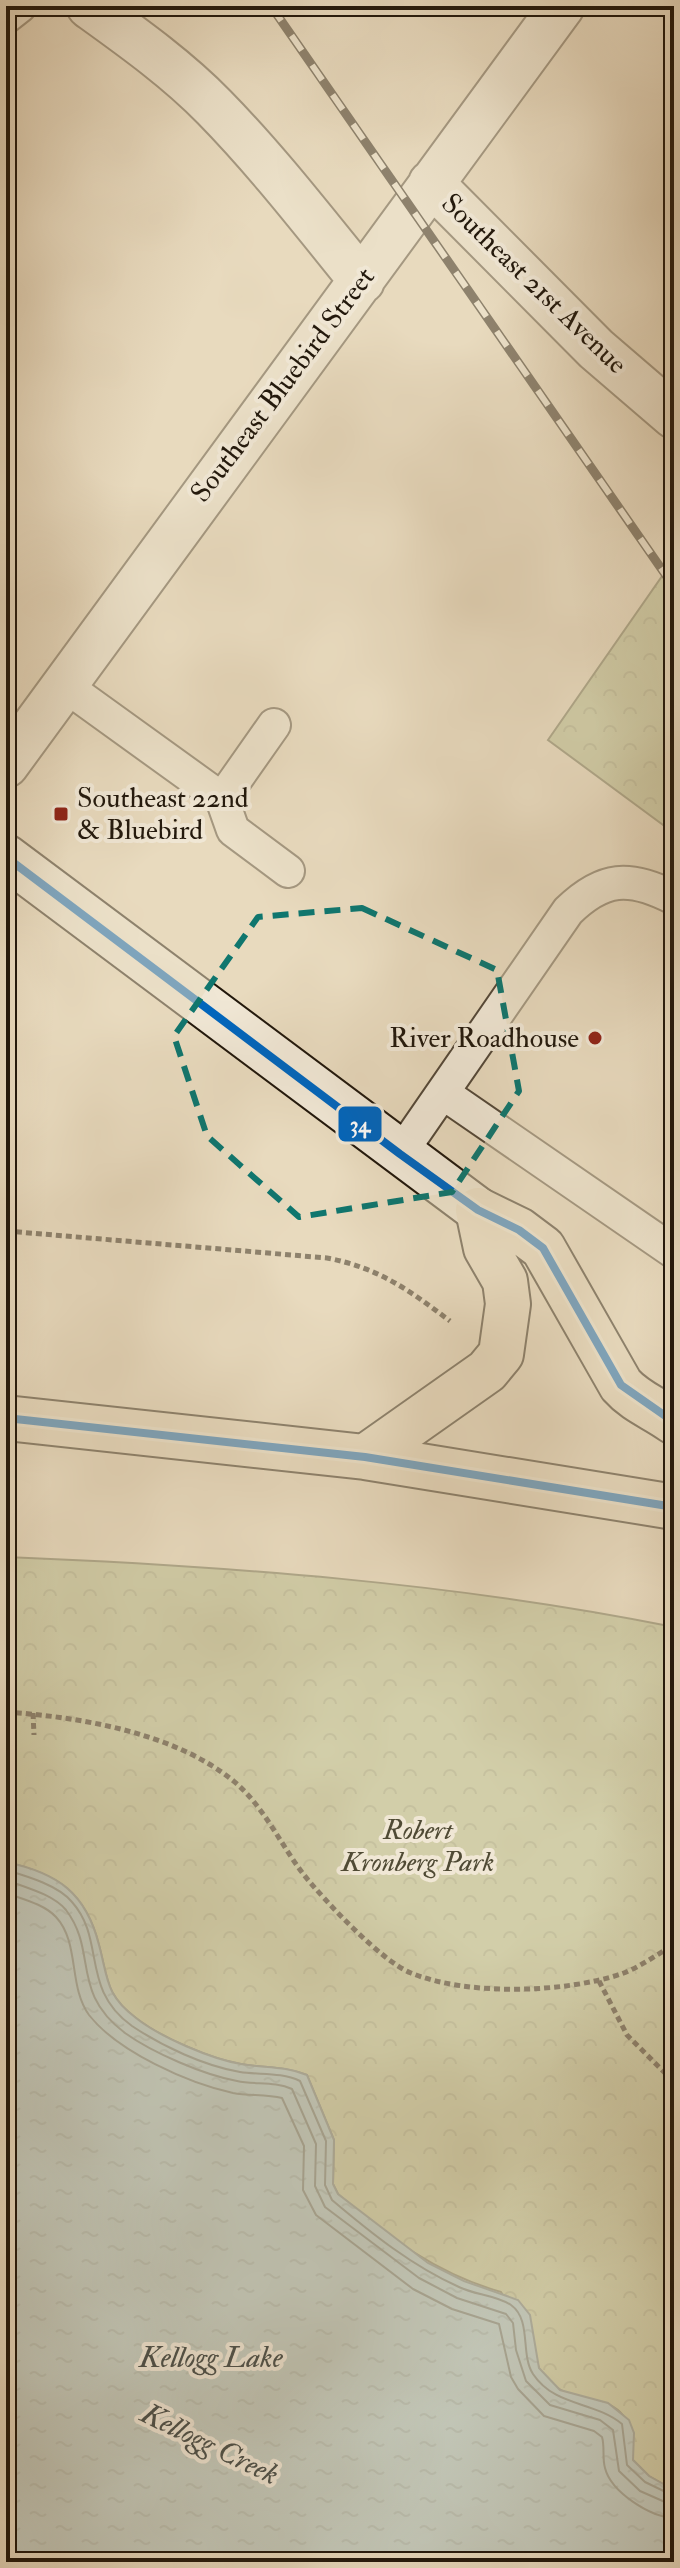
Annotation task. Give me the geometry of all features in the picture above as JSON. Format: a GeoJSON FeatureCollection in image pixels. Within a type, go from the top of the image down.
{"type":"FeatureCollection","features":[{"type":"Feature","properties":{"kind":"main road"},"geometry":{"type":"LineString","coordinates":[[365,1457],[487,1371],[501,1354],[508,1304],[505,1281],[486,1248],[478,1210]]}},
{"type":"Feature","properties":{"kind":"main road"},"geometry":{"type":"LineString","coordinates":[[478,1210],[519,1230],[543,1248],[621,1385],[636,1401],[652,1407],[674,1422]]}},
{"type":"Feature","properties":{"kind":"main road"},"geometry":{"type":"LineString","coordinates":[[6,1418],[365,1457],[674,1507]]}},
{"type":"Feature","properties":{"kind":"street"},"geometry":{"type":"LineString","coordinates":[[89,6],[134,38],[212,105],[279,179],[362,281]]}},
{"type":"Feature","properties":{"kind":"street","name":"Southeast Bluebird Street"},"geometry":{"type":"LineString","coordinates":[[6,765],[562,6]]}},
{"type":"Feature","properties":{"kind":"street","name":"Southeast 21st Avenue"},"geometry":{"type":"LineString","coordinates":[[431,183],[596,349],[674,416]]}},
{"type":"Feature","properties":{"kind":"street"},"geometry":{"type":"LineString","coordinates":[[6,857],[478,1210]]}},
{"type":"Feature","properties":{"kind":"lane"},"geometry":{"type":"LineString","coordinates":[[6,17],[20,6]]}},
{"type":"Feature","properties":{"kind":"lane"},"geometry":{"type":"LineString","coordinates":[[64,685],[222,799],[233,830],[288,871]]}},
{"type":"Feature","properties":{"kind":"lane"},"geometry":{"type":"LineString","coordinates":[[222,799],[274,725]]}},
{"type":"Feature","properties":{"kind":"lane"},"geometry":{"type":"LineString","coordinates":[[400,1154],[568,911],[586,893],[610,883],[655,889],[674,898]]}},
{"type":"Feature","properties":{"kind":"lane"},"geometry":{"type":"LineString","coordinates":[[443,1093],[674,1252]]}},
{"type":"Feature","properties":{"kind":"path"},"geometry":{"type":"LineString","coordinates":[[6,1231],[327,1258],[361,1265],[382,1273],[457,1326],[505,1341]]}},
{"type":"Feature","properties":{"kind":"path"},"geometry":{"type":"LineString","coordinates":[[6,1712],[33,1713],[104,1726],[148,1739],[188,1753],[231,1779],[260,1811],[303,1873],[339,1916],[409,1973],[464,1987],[549,1988],[599,1981],[625,1973],[674,1945]]}},
{"type":"Feature","properties":{"kind":"path"},"geometry":{"type":"LineString","coordinates":[[33,1713],[34,1735]]}},
{"type":"Feature","properties":{"kind":"path"},"geometry":{"type":"LineString","coordinates":[[599,1981],[627,2035],[674,2082]]}},
{"type":"Feature","properties":{"kind":"highlighted area"},"geometry":{"type":"Polygon","coordinates":[[[362,908],[497,970],[519,1091],[452,1192],[299,1217],[207,1136],[174,1036],[258,917],[362,908]]]}},
{"type":"Feature","properties":{"kind":"green space"},"geometry":{"type":"Polygon","coordinates":[[[674,559],[674,833],[548,740],[674,559]]]}},
{"type":"Feature","properties":{"kind":"green space","name":"Robert Kronberg Park"},"geometry":{"type":"Polygon","coordinates":[[[6,1557],[342,1579],[509,1599],[674,1627],[674,2490],[649,2476],[633,2460],[631,2433],[623,2416],[612,2406],[566,2393],[551,2384],[539,2368],[530,2337],[501,2292],[455,2275],[414,2252],[338,2194],[333,2184],[334,2140],[307,2075],[215,2057],[172,2040],[146,2025],[126,2010],[113,1993],[93,1927],[78,1899],[55,1880],[6,1862],[6,1557]]]}},
{"type":"Feature","properties":{"kind":"water","name":"Kellogg Lake"},"geometry":{"type":"Polygon","coordinates":[[[6,1862],[55,1879],[78,1899],[93,1927],[113,1993],[126,2010],[146,2025],[172,2040],[215,2057],[307,2075],[334,2140],[333,2184],[338,2194],[428,2263],[464,2281],[518,2300],[530,2315],[539,2368],[560,2390],[608,2403],[629,2420],[634,2433],[633,2460],[649,2476],[674,2490],[674,2562],[6,2562],[6,1862]]]}},
{"type":"Feature","properties":{"kind":"railway"},"geometry":{"type":"LineString","coordinates":[[271,6],[674,587]]}},
{"type":"Feature","properties":{"kind":"transit line","name":"34"},"geometry":{"type":"LineString","coordinates":[[6,857],[400,1154],[478,1210],[519,1230],[543,1248],[621,1385],[674,1422]]}},
{"type":"Feature","properties":{"kind":"transit line","name":"34"},"geometry":{"type":"LineString","coordinates":[[6,1418],[365,1457],[674,1507]]}},
{"type":"Feature","properties":{"kind":"place","name":"Southeast 22nd & Bluebird"},"geometry":{"type":"Point","coordinates":[61,814]}},
{"type":"Feature","properties":{"kind":"place","name":"River Roadhouse"},"geometry":{"type":"Point","coordinates":[595,1038]}},
{"type":"Feature","properties":{"kind":"water label","name":"Kellogg Creek"},"geometry":{"type":"Point","coordinates":[210,2444]}}]}
